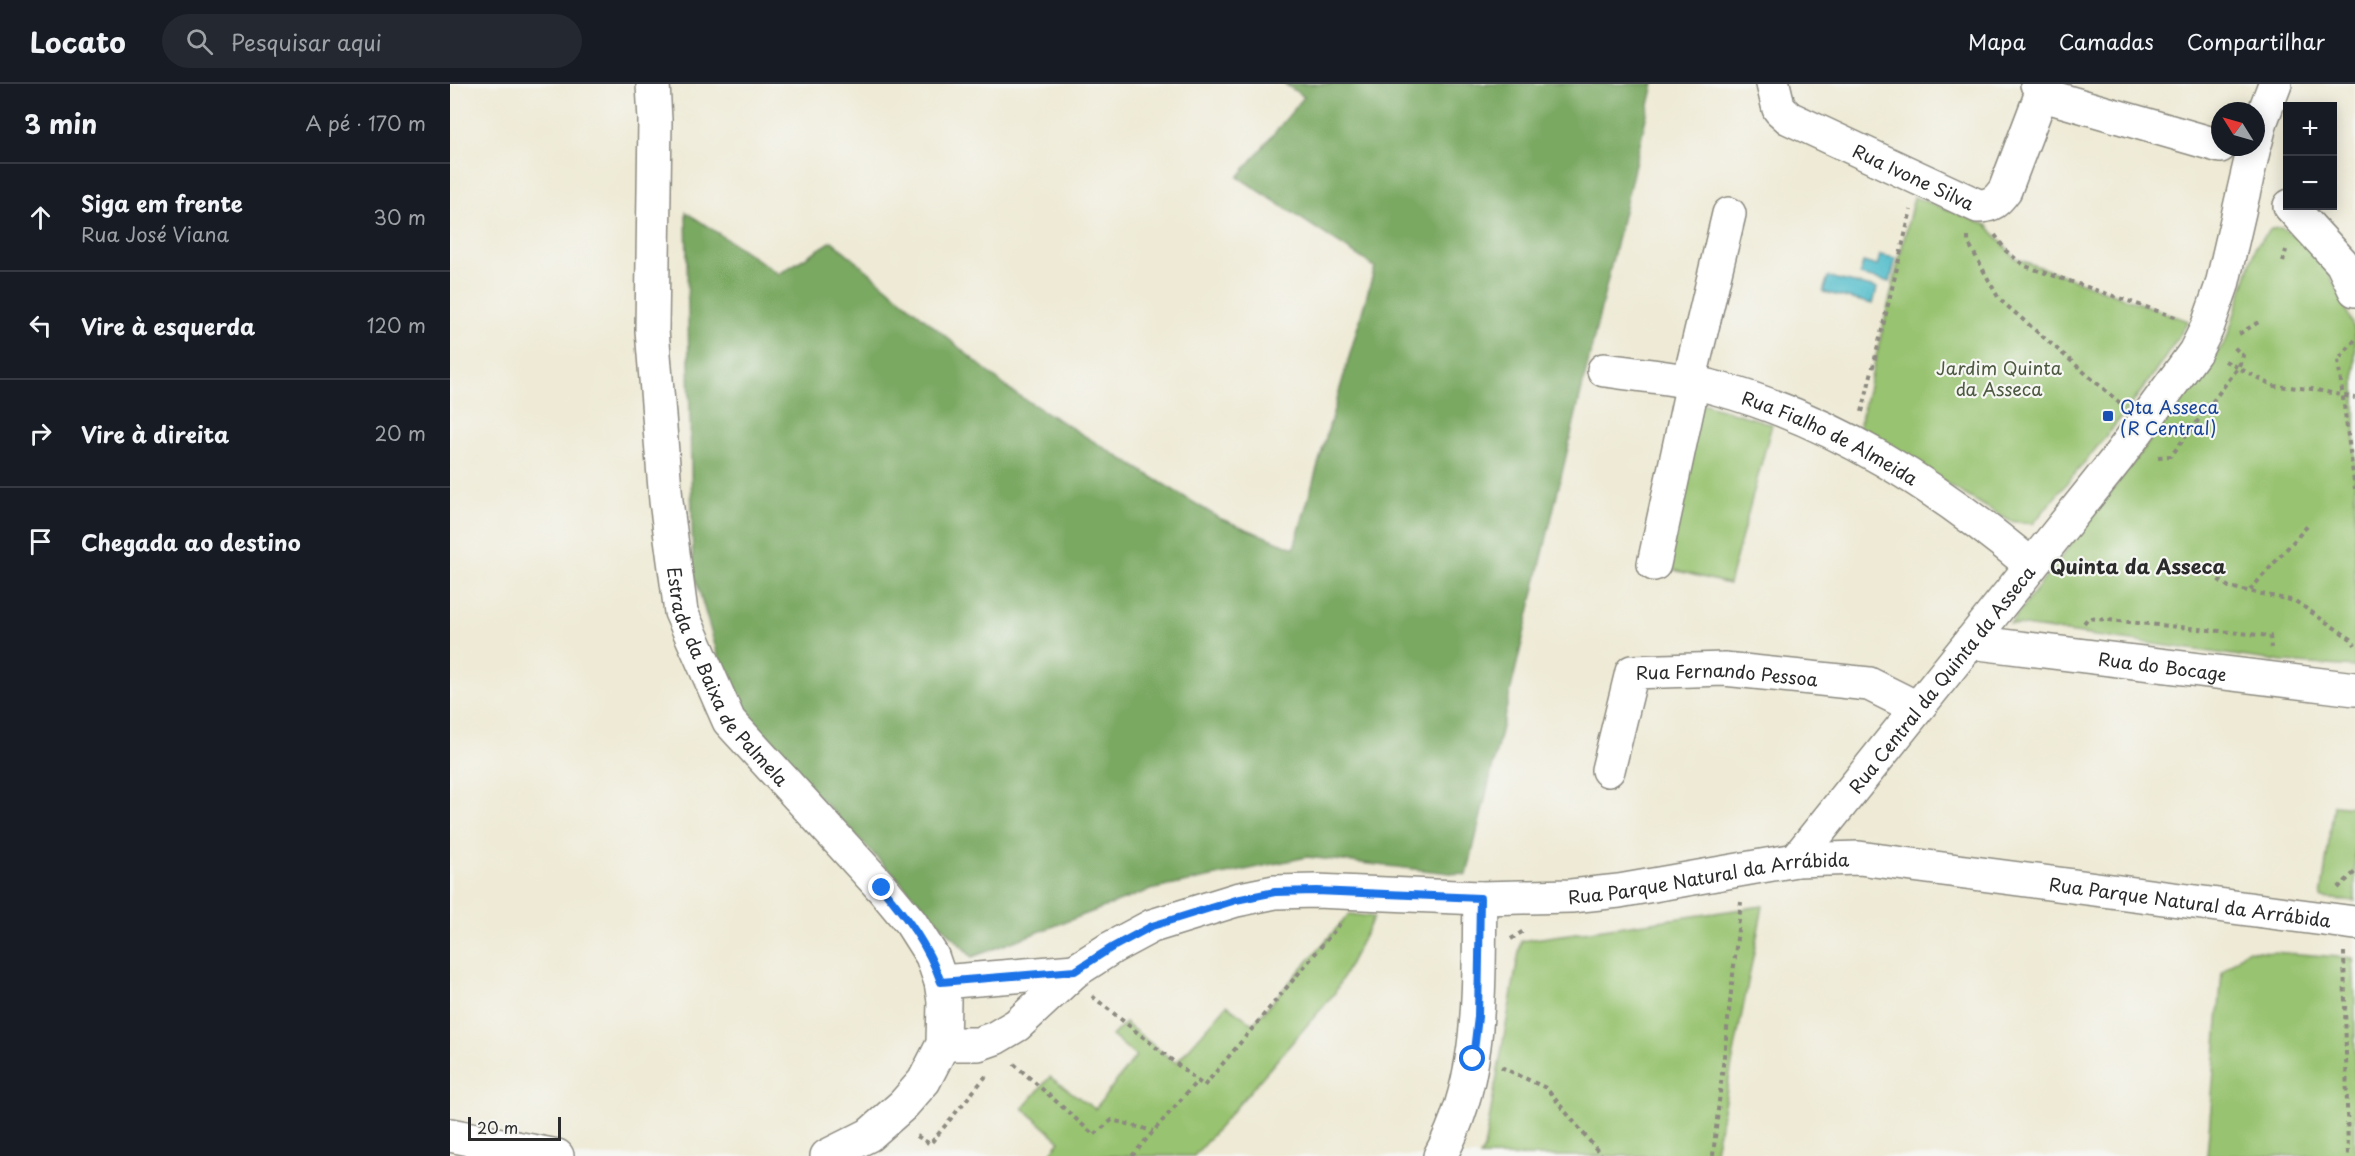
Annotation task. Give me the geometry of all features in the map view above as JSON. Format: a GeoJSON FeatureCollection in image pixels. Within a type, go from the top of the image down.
{"type":"FeatureCollection","features":[{"type":"Feature","properties":{"kind":"street","name":"Estrada da Baixa de Palmela"},"geometry":{"type":"LineString","coordinates":[[653,84],[655,120],[652,330],[666,501],[681,612],[729,721],[882,888],[911,923],[932,956],[941,982],[944,1001],[943,1044],[924,1082],[903,1105],[869,1135],[827,1156]]}},
{"type":"Feature","properties":{"kind":"street","name":"Rua Ivone Silva"},"geometry":{"type":"LineString","coordinates":[[1773,84],[1779,109],[1789,118],[1978,206],[1989,206],[1998,200],[2005,190],[2040,87]]}},
{"type":"Feature","properties":{"kind":"street","name":"Rua Central da Quinta da Asseca"},"geometry":{"type":"LineString","coordinates":[[2265,110],[2275,84]]}},
{"type":"Feature","properties":{"kind":"street"},"geometry":{"type":"LineString","coordinates":[[2040,87],[2050,97],[2211,143]]}},
{"type":"Feature","properties":{"kind":"street","name":"Rua Central da Quinta da Asseca"},"geometry":{"type":"LineString","coordinates":[[1796,860],[2146,422],[2217,338],[2222,285],[2252,156]]}},
{"type":"Feature","properties":{"kind":"street"},"geometry":{"type":"LineString","coordinates":[[2256,156],[2283,195]]}},
{"type":"Feature","properties":{"kind":"street"},"geometry":{"type":"LineString","coordinates":[[2295,210],[2351,269]]}},
{"type":"Feature","properties":{"kind":"street"},"geometry":{"type":"LineString","coordinates":[[1654,564],[1691,382],[1730,214]]}},
{"type":"Feature","properties":{"kind":"street","name":"Rua Fialho de Almeida"},"geometry":{"type":"LineString","coordinates":[[1604,370],[1691,382],[1753,399],[1854,442],[1933,490],[1980,523],[2031,566]]}},
{"type":"Feature","properties":{"kind":"street","name":"Rua do Bocage"},"geometry":{"type":"LineString","coordinates":[[1970,642],[2355,689]]}},
{"type":"Feature","properties":{"kind":"street","name":"Rua Fernando Pessoa"},"geometry":{"type":"LineString","coordinates":[[1608,770],[1632,672],[1724,669],[1869,684],[1917,708]]}},
{"type":"Feature","properties":{"kind":"street","name":"Rua Parque Natural da Arrábida"},"geometry":{"type":"LineString","coordinates":[[943,1044],[978,1044],[996,1048],[1017,1025],[1072,974],[1111,948],[1152,926],[1236,900],[1275,892],[1316,891],[1480,898],[1571,896],[1619,891],[1796,860],[1859,858],[2355,923]]}},
{"type":"Feature","properties":{"kind":"street"},"geometry":{"type":"LineString","coordinates":[[1440,1156],[1460,1112],[1475,1049],[1478,1017],[1480,898]]}},
{"type":"Feature","properties":{"kind":"street","name":"Rua Parque Natural da Arrábida"},"geometry":{"type":"LineString","coordinates":[[941,982],[1072,974]]}},
{"type":"Feature","properties":{"kind":"street"},"geometry":{"type":"LineString","coordinates":[[450,1135],[557,1156]]}},
{"type":"Feature","properties":{"kind":"path"},"geometry":{"type":"LineString","coordinates":[[1965,200],[1968,242],[1999,299],[2126,409],[2146,422]]}},
{"type":"Feature","properties":{"kind":"path"},"geometry":{"type":"LineString","coordinates":[[1864,407],[1912,205]]}},
{"type":"Feature","properties":{"kind":"path"},"geometry":{"type":"LineString","coordinates":[[1994,234],[2006,251],[2025,266],[2217,338],[2243,356],[2238,368],[2171,456],[2116,460]]}},
{"type":"Feature","properties":{"kind":"path"},"geometry":{"type":"LineString","coordinates":[[2217,338],[2262,320]]}},
{"type":"Feature","properties":{"kind":"path"},"geometry":{"type":"LineString","coordinates":[[2217,338],[2238,368],[2274,386],[2312,389],[2355,398]]}},
{"type":"Feature","properties":{"kind":"path"},"geometry":{"type":"LineString","coordinates":[[2355,340],[2338,360],[2355,489]]}},
{"type":"Feature","properties":{"kind":"path"},"geometry":{"type":"LineString","coordinates":[[2250,590],[2310,524]]}},
{"type":"Feature","properties":{"kind":"path"},"geometry":{"type":"LineString","coordinates":[[2217,563],[2216,578],[2229,586],[2295,601],[2351,639],[2355,645]]}},
{"type":"Feature","properties":{"kind":"path"},"geometry":{"type":"LineString","coordinates":[[1072,974],[1204,1086],[1349,914],[1370,893]]}},
{"type":"Feature","properties":{"kind":"path"},"geometry":{"type":"LineString","coordinates":[[1713,1156],[1742,899],[1731,901]]}},
{"type":"Feature","properties":{"kind":"path"},"geometry":{"type":"LineString","coordinates":[[1508,949],[1509,940],[1531,926]]}},
{"type":"Feature","properties":{"kind":"path"},"geometry":{"type":"LineString","coordinates":[[2348,1156],[2344,950],[2355,952]]}},
{"type":"Feature","properties":{"kind":"path"},"geometry":{"type":"LineString","coordinates":[[888,1119],[930,1144],[996,1048],[1094,1136],[1112,1120],[1153,1131]]}},
{"type":"Feature","properties":{"kind":"path"},"geometry":{"type":"LineString","coordinates":[[1506,1069],[1546,1088],[1602,1156]]}},
{"type":"Feature","properties":{"kind":"path"},"geometry":{"type":"LineString","coordinates":[[1132,1156],[1197,1081]]}},
{"type":"Feature","properties":{"kind":"green space"},"geometry":{"type":"Polygon","coordinates":[[[1285,84],[1654,84],[1467,875],[1307,857],[1150,890],[972,957],[733,707],[693,570],[686,212],[779,274],[832,241],[1011,391],[1219,518],[1294,548],[1375,267],[1238,177],[1304,97],[1285,84]]]}},
{"type":"Feature","properties":{"kind":"green space","name":"Jardim Quinta da Asseca"},"geometry":{"type":"Polygon","coordinates":[[[1914,197],[1987,225],[2015,258],[2188,321],[2134,400],[2033,524],[2010,521],[1858,432],[1914,197]]]}},
{"type":"Feature","properties":{"kind":"green space"},"geometry":{"type":"Polygon","coordinates":[[[2282,228],[2308,247],[2319,260],[2336,287],[2355,332],[2355,667],[2283,662],[2010,624],[2226,341],[2256,246],[2271,229],[2282,228]]]}},
{"type":"Feature","properties":{"kind":"green space"},"geometry":{"type":"Polygon","coordinates":[[[1698,402],[1772,424],[1729,584],[1658,566],[1698,402]]]}},
{"type":"Feature","properties":{"kind":"green space"},"geometry":{"type":"Polygon","coordinates":[[[2334,805],[2355,807],[2355,901],[2321,898],[2334,805]]]}},
{"type":"Feature","properties":{"kind":"green space"},"geometry":{"type":"Polygon","coordinates":[[[1763,906],[1714,1156],[1480,1156],[1484,1149],[1521,941],[1763,906]]]}},
{"type":"Feature","properties":{"kind":"green space"},"geometry":{"type":"Polygon","coordinates":[[[1349,914],[1374,917],[1334,994],[1194,1156],[1048,1156],[1060,1141],[1023,1108],[1050,1077],[1095,1109],[1136,1056],[1112,1036],[1125,1023],[1176,1063],[1227,1005],[1253,1024],[1349,914]]]}},
{"type":"Feature","properties":{"kind":"green space"},"geometry":{"type":"Polygon","coordinates":[[[2247,950],[2353,958],[2355,1156],[2207,1156],[2222,972],[2247,950]]]}},
{"type":"Feature","properties":{"kind":"water"},"geometry":{"type":"Polygon","coordinates":[[[1880,255],[1896,258],[1890,282],[1860,275],[1863,262],[1877,266],[1880,255]]]}},
{"type":"Feature","properties":{"kind":"water"},"geometry":{"type":"Polygon","coordinates":[[[1828,277],[1877,288],[1873,304],[1823,292],[1828,277]]]}},
{"type":"Feature","properties":{"kind":"place","name":"Qta Asseca (R Central)"},"geometry":{"type":"Point","coordinates":[2108,416]}},
{"type":"Feature","properties":{"kind":"district","name":"Quinta da Asseca"},"geometry":{"type":"Point","coordinates":[2138,566]}},
{"type":"Feature","properties":{"kind":"route"},"geometry":{"type":"LineString","coordinates":[[882,888],[911,923],[932,956],[941,982],[1075,971],[1152,926],[1197,910],[1275,892],[1316,891],[1480,898],[1478,1017],[1473,1059]]}}]}
